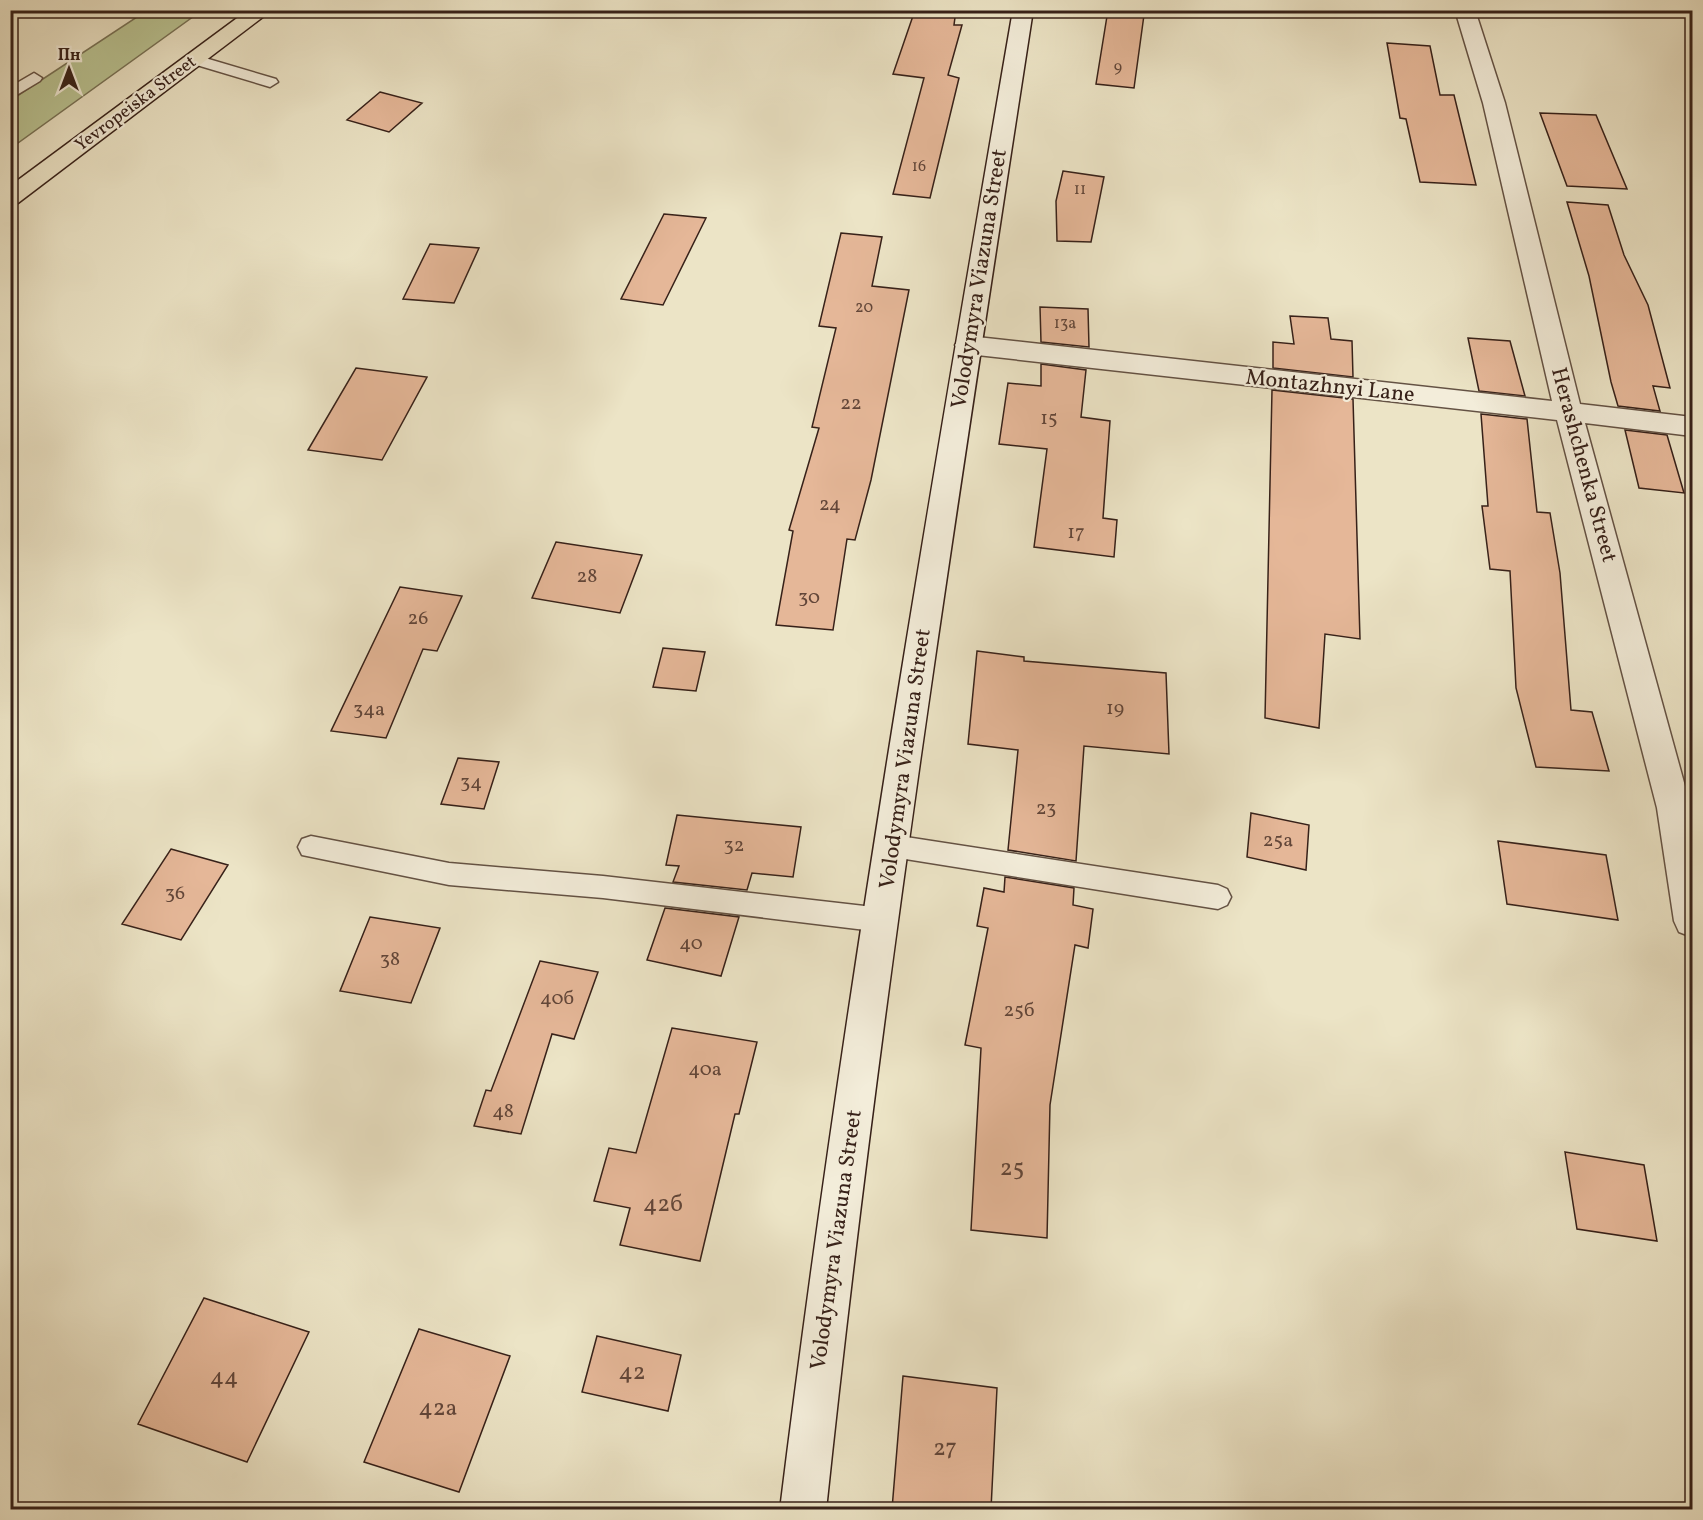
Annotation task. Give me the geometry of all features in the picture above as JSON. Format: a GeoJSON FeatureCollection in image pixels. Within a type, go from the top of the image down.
{"type":"FeatureCollection","features":[{"type":"Feature","properties":{"kind":"main road","name":"Yevropeiska Street"},"geometry":{"type":"LineString","coordinates":[[10,198],[262,10]]}},
{"type":"Feature","properties":{"kind":"street","name":"Volodymyra Viazuna Street"},"geometry":{"type":"LineString","coordinates":[[802,1509],[819,1361],[882,920],[968,345],[1023,10]]}},
{"type":"Feature","properties":{"kind":"street","name":"Herashchenka Street"},"geometry":{"type":"LineString","coordinates":[[1465,10],[1494,103],[1569,414],[1674,808],[1692,921]]}},
{"type":"Feature","properties":{"kind":"street","name":"Montazhnyi Lane"},"geometry":{"type":"LineString","coordinates":[[968,345],[1692,426]]}},
{"type":"Feature","properties":{"kind":"lane"},"geometry":{"type":"LineString","coordinates":[[195,60],[270,82]]}},
{"type":"Feature","properties":{"kind":"lane"},"geometry":{"type":"LineString","coordinates":[[10,94],[34,78]]}},
{"type":"Feature","properties":{"kind":"lane"},"geometry":{"type":"LineString","coordinates":[[893,846],[1218,897]]}},
{"type":"Feature","properties":{"kind":"lane"},"geometry":{"type":"LineString","coordinates":[[311,847],[449,874],[603,887],[882,920]]}},
{"type":"Feature","properties":{"kind":"green space"},"geometry":{"type":"Polygon","coordinates":[[[146,11],[201,11],[11,148],[11,100],[146,11]]]}},
{"type":"Feature","properties":{"kind":"building"},"geometry":{"type":"Polygon","coordinates":[[[915,10],[956,10],[954,25],[962,25],[948,75],[959,78],[930,198],[893,194],[924,78],[893,74],[915,10]]]}},
{"type":"Feature","properties":{"kind":"building"},"geometry":{"type":"Polygon","coordinates":[[[1108,10],[1144,15],[1134,88],[1096,84],[1108,10]]]}},
{"type":"Feature","properties":{"kind":"building"},"geometry":{"type":"Polygon","coordinates":[[[1387,43],[1430,46],[1440,95],[1454,95],[1476,185],[1420,182],[1406,119],[1400,118],[1387,43]]]}},
{"type":"Feature","properties":{"kind":"building"},"geometry":{"type":"Polygon","coordinates":[[[380,92],[422,103],[389,132],[347,120],[380,92]]]}},
{"type":"Feature","properties":{"kind":"building"},"geometry":{"type":"Polygon","coordinates":[[[1540,113],[1596,115],[1627,189],[1567,186],[1540,113]]]}},
{"type":"Feature","properties":{"kind":"building"},"geometry":{"type":"Polygon","coordinates":[[[1063,171],[1104,177],[1091,242],[1057,241],[1056,201],[1063,171]]]}},
{"type":"Feature","properties":{"kind":"building"},"geometry":{"type":"Polygon","coordinates":[[[1567,202],[1608,205],[1624,255],[1648,305],[1670,388],[1653,386],[1660,411],[1618,406],[1589,276],[1567,202]]]}},
{"type":"Feature","properties":{"kind":"building"},"geometry":{"type":"Polygon","coordinates":[[[664,214],[706,218],[663,305],[621,299],[664,214]]]}},
{"type":"Feature","properties":{"kind":"building"},"geometry":{"type":"Polygon","coordinates":[[[841,233],[882,237],[872,286],[909,290],[871,480],[855,540],[847,539],[833,630],[776,625],[793,531],[789,530],[819,428],[812,427],[836,328],[819,326],[841,233]]]}},
{"type":"Feature","properties":{"kind":"building"},"geometry":{"type":"Polygon","coordinates":[[[430,244],[479,248],[454,303],[403,299],[430,244]]]}},
{"type":"Feature","properties":{"kind":"building"},"geometry":{"type":"Polygon","coordinates":[[[1040,307],[1088,309],[1089,347],[1041,342],[1040,307]]]}},
{"type":"Feature","properties":{"kind":"building"},"geometry":{"type":"Polygon","coordinates":[[[1290,316],[1328,318],[1331,339],[1352,341],[1353,377],[1273,368],[1273,342],[1294,344],[1290,316]]]}},
{"type":"Feature","properties":{"kind":"building"},"geometry":{"type":"Polygon","coordinates":[[[1468,338],[1510,341],[1525,396],[1479,391],[1468,338]]]}},
{"type":"Feature","properties":{"kind":"building"},"geometry":{"type":"Polygon","coordinates":[[[1041,364],[1086,370],[1081,417],[1110,421],[1103,518],[1117,520],[1114,557],[1034,547],[1047,449],[999,444],[1008,383],[1041,386],[1041,364]]]}},
{"type":"Feature","properties":{"kind":"building"},"geometry":{"type":"Polygon","coordinates":[[[356,368],[427,377],[382,460],[308,450],[356,368]]]}},
{"type":"Feature","properties":{"kind":"building"},"geometry":{"type":"Polygon","coordinates":[[[1272,390],[1353,399],[1360,639],[1325,634],[1319,728],[1265,718],[1272,390]]]}},
{"type":"Feature","properties":{"kind":"building"},"geometry":{"type":"Polygon","coordinates":[[[1481,414],[1527,419],[1537,512],[1550,513],[1560,573],[1571,710],[1592,712],[1609,771],[1536,767],[1516,688],[1510,571],[1490,569],[1482,506],[1488,506],[1481,414]]]}},
{"type":"Feature","properties":{"kind":"building"},"geometry":{"type":"Polygon","coordinates":[[[1625,430],[1667,435],[1684,493],[1639,488],[1625,430]]]}},
{"type":"Feature","properties":{"kind":"building"},"geometry":{"type":"Polygon","coordinates":[[[556,542],[642,555],[620,613],[532,598],[556,542]]]}},
{"type":"Feature","properties":{"kind":"building"},"geometry":{"type":"Polygon","coordinates":[[[400,587],[462,596],[437,651],[423,649],[386,738],[331,731],[400,587]]]}},
{"type":"Feature","properties":{"kind":"building"},"geometry":{"type":"Polygon","coordinates":[[[663,648],[705,652],[696,691],[653,687],[663,648]]]}},
{"type":"Feature","properties":{"kind":"building"},"geometry":{"type":"Polygon","coordinates":[[[977,651],[1024,657],[1024,661],[1166,673],[1169,754],[1084,746],[1076,861],[1008,850],[1018,750],[968,744],[977,651]]]}},
{"type":"Feature","properties":{"kind":"building"},"geometry":{"type":"Polygon","coordinates":[[[458,758],[499,762],[484,809],[441,804],[458,758]]]}},
{"type":"Feature","properties":{"kind":"building"},"geometry":{"type":"Polygon","coordinates":[[[1251,813],[1309,825],[1306,870],[1247,857],[1251,813]]]}},
{"type":"Feature","properties":{"kind":"building"},"geometry":{"type":"Polygon","coordinates":[[[677,815],[801,827],[793,877],[752,873],[747,890],[673,882],[679,866],[666,865],[677,815]]]}},
{"type":"Feature","properties":{"kind":"building"},"geometry":{"type":"Polygon","coordinates":[[[1498,841],[1606,855],[1618,920],[1507,904],[1498,841]]]}},
{"type":"Feature","properties":{"kind":"building"},"geometry":{"type":"Polygon","coordinates":[[[171,849],[228,865],[181,940],[122,924],[171,849]]]}},
{"type":"Feature","properties":{"kind":"building"},"geometry":{"type":"Polygon","coordinates":[[[1005,877],[1074,888],[1073,905],[1093,909],[1088,948],[1075,945],[1050,1105],[1047,1238],[971,1230],[981,1048],[965,1045],[988,928],[977,926],[984,888],[1004,892],[1005,877]]]}},
{"type":"Feature","properties":{"kind":"building"},"geometry":{"type":"Polygon","coordinates":[[[665,908],[739,917],[721,976],[647,960],[665,908]]]}},
{"type":"Feature","properties":{"kind":"building"},"geometry":{"type":"Polygon","coordinates":[[[370,917],[440,928],[411,1003],[340,991],[370,917]]]}},
{"type":"Feature","properties":{"kind":"building"},"geometry":{"type":"Polygon","coordinates":[[[540,961],[598,972],[574,1039],[552,1034],[521,1134],[474,1126],[486,1090],[491,1091],[540,961]]]}},
{"type":"Feature","properties":{"kind":"building"},"geometry":{"type":"Polygon","coordinates":[[[672,1028],[757,1042],[739,1114],[735,1114],[700,1261],[620,1245],[630,1208],[594,1201],[609,1148],[636,1153],[672,1028]]]}},
{"type":"Feature","properties":{"kind":"building"},"geometry":{"type":"Polygon","coordinates":[[[1565,1152],[1644,1165],[1657,1241],[1577,1229],[1565,1152]]]}},
{"type":"Feature","properties":{"kind":"building"},"geometry":{"type":"Polygon","coordinates":[[[204,1298],[309,1332],[247,1462],[138,1424],[204,1298]]]}},
{"type":"Feature","properties":{"kind":"building"},"geometry":{"type":"Polygon","coordinates":[[[419,1329],[510,1356],[459,1492],[364,1462],[419,1329]]]}},
{"type":"Feature","properties":{"kind":"building"},"geometry":{"type":"Polygon","coordinates":[[[597,1336],[681,1355],[668,1411],[582,1392],[597,1336]]]}},
{"type":"Feature","properties":{"kind":"building"},"geometry":{"type":"Polygon","coordinates":[[[903,1376],[997,1388],[991,1509],[892,1509],[903,1376]]]}}]}
